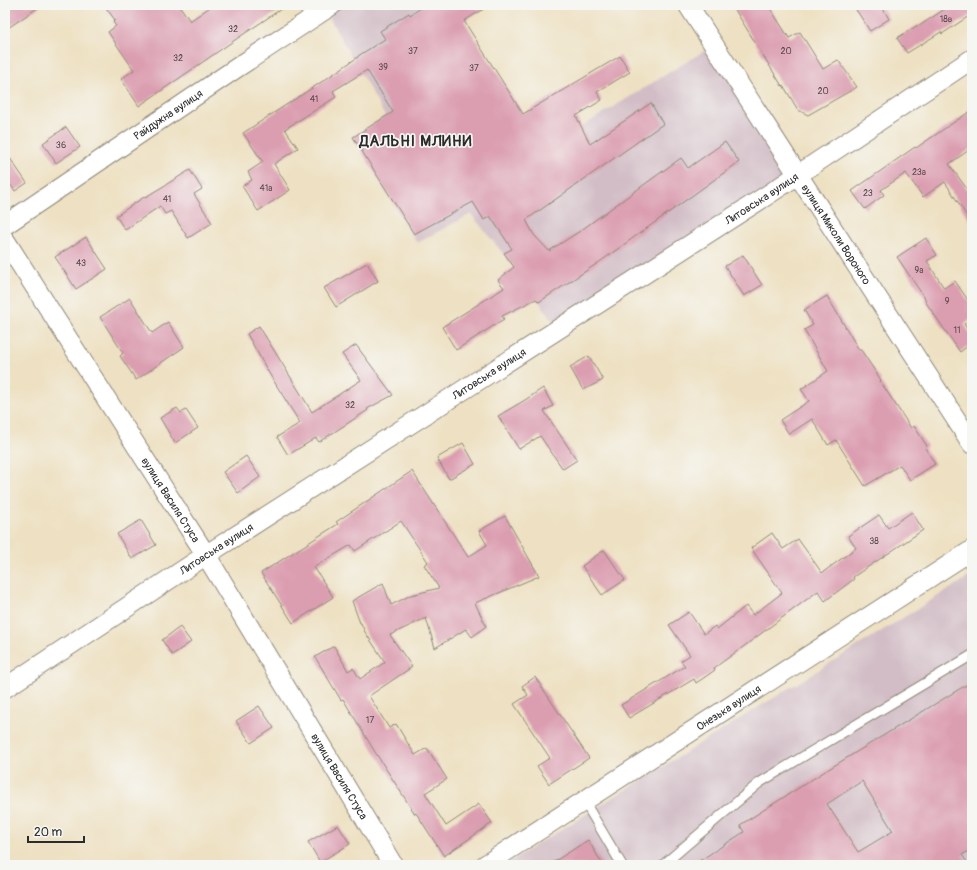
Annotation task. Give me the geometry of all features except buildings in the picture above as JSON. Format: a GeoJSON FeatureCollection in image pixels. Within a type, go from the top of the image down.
{"type":"FeatureCollection","features":[{"type":"Feature","properties":{"kind":"street","name":"Райдужна вулиця"},"geometry":{"type":"LineString","coordinates":[[5,225],[332,5]]}},
{"type":"Feature","properties":{"kind":"street","name":"вулиця Миколи Вороного"},"geometry":{"type":"LineString","coordinates":[[688,5],[799,174],[972,444]]}},
{"type":"Feature","properties":{"kind":"street","name":"Литовська вулиця"},"geometry":{"type":"LineString","coordinates":[[5,688],[206,555],[769,194],[972,59]]}},
{"type":"Feature","properties":{"kind":"street","name":"вулиця Василя Стуса"},"geometry":{"type":"LineString","coordinates":[[5,240],[206,555],[393,865]]}},
{"type":"Feature","properties":{"kind":"street","name":"Онезька вулиця"},"geometry":{"type":"LineString","coordinates":[[485,865],[972,550]]}},
{"type":"Feature","properties":{"kind":"lane"},"geometry":{"type":"LineString","coordinates":[[663,865],[759,783],[972,655]]}},
{"type":"Feature","properties":{"kind":"lane"},"geometry":{"type":"LineString","coordinates":[[584,801],[622,865]]}},
{"type":"Feature","properties":{"kind":"shaded area"},"geometry":{"type":"Polygon","coordinates":[[[337,5],[454,5],[523,114],[559,92],[581,127],[712,46],[794,174],[558,328],[514,267],[471,214],[417,243],[353,137],[385,116],[326,12],[337,5]]]}},
{"type":"Feature","properties":{"kind":"shaded area"},"geometry":{"type":"Polygon","coordinates":[[[972,575],[972,865],[504,865],[972,575]]]}},
{"type":"Feature","properties":{"kind":"district","name":"ДАЛЬНІ МЛИНИ"},"geometry":{"type":"Point","coordinates":[416,141]}}]}
